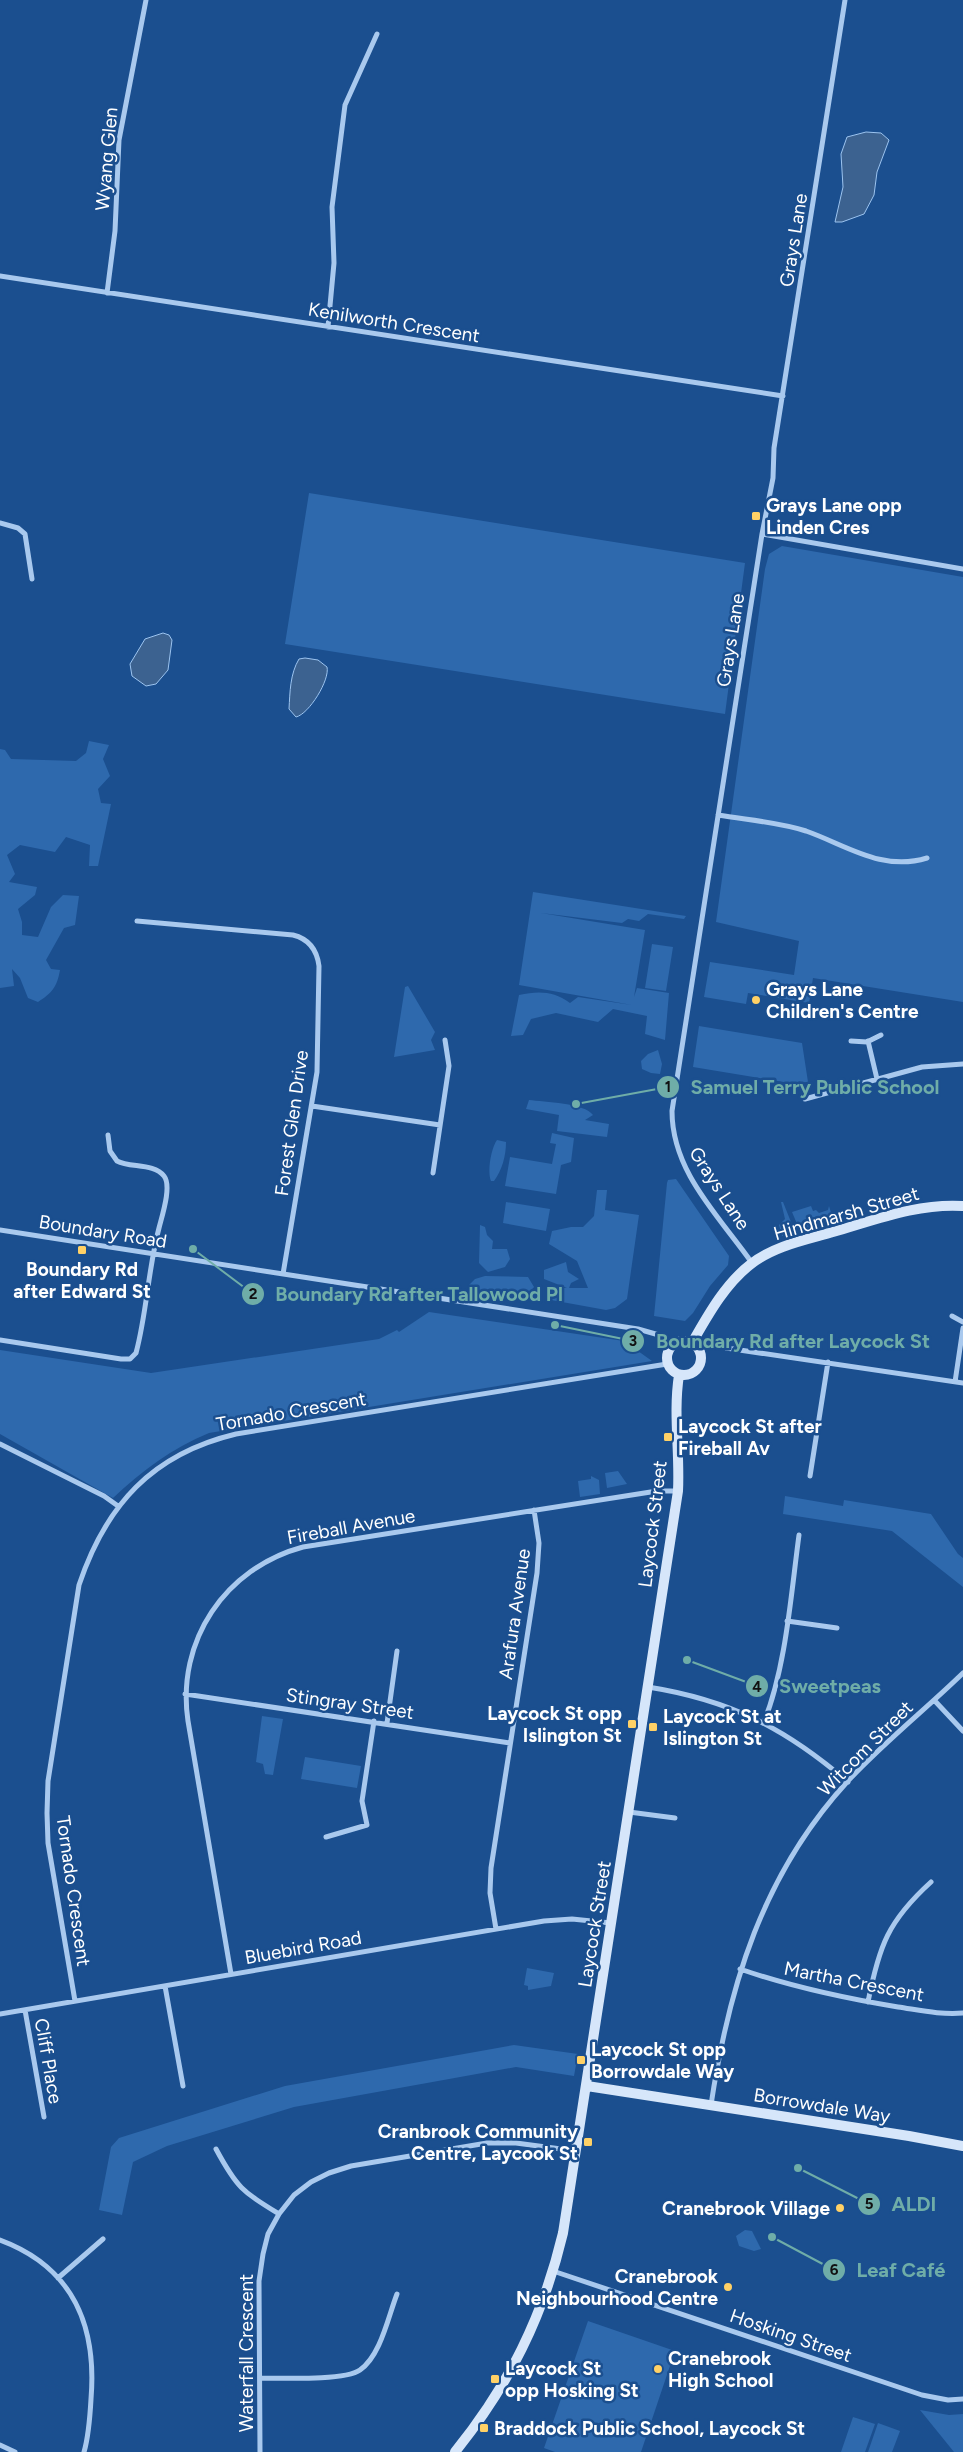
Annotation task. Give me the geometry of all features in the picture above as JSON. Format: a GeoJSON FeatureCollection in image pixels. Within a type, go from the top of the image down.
{"type":"FeatureCollection","features":[{"type":"Feature","properties":{"kind":"street","name":"Wyang Glen"},"geometry":{"type":"LineString","coordinates":[[107,293],[114,230],[119,140],[146,0]]}},
{"type":"Feature","properties":{"kind":"street","name":"Grays Lane"},"geometry":{"type":"LineString","coordinates":[[752,1263],[683,1166],[672,1126],[673,1097],[762,534],[773,478],[774,448],[845,0]]}},
{"type":"Feature","properties":{"kind":"street"},"geometry":{"type":"LineString","coordinates":[[328,327],[334,263],[332,207],[345,105],[377,34]]}},
{"type":"Feature","properties":{"kind":"street","name":"Kenilworth Crescent"},"geometry":{"type":"LineString","coordinates":[[0,276],[783,396]]}},
{"type":"Feature","properties":{"kind":"street"},"geometry":{"type":"LineString","coordinates":[[0,523],[18,528],[25,534],[32,579]]}},
{"type":"Feature","properties":{"kind":"street"},"geometry":{"type":"LineString","coordinates":[[762,534],[963,569]]}},
{"type":"Feature","properties":{"kind":"street"},"geometry":{"type":"LineString","coordinates":[[718,815],[805,831],[857,853],[879,859],[909,863],[927,858]]}},
{"type":"Feature","properties":{"kind":"street","name":"Forest Glen Drive"},"geometry":{"type":"LineString","coordinates":[[137,920],[299,936],[308,942],[316,954],[319,966],[318,1066],[283,1274]]}},
{"type":"Feature","properties":{"kind":"street"},"geometry":{"type":"LineString","coordinates":[[851,1041],[868,1042],[880,1035]]}},
{"type":"Feature","properties":{"kind":"street"},"geometry":{"type":"LineString","coordinates":[[433,1173],[449,1066],[445,1040]]}},
{"type":"Feature","properties":{"kind":"street"},"geometry":{"type":"LineString","coordinates":[[868,1042],[877,1079]]}},
{"type":"Feature","properties":{"kind":"street"},"geometry":{"type":"LineString","coordinates":[[805,1099],[922,1067],[963,1064]]}},
{"type":"Feature","properties":{"kind":"street"},"geometry":{"type":"LineString","coordinates":[[312,1106],[440,1126]]}},
{"type":"Feature","properties":{"kind":"street"},"geometry":{"type":"LineString","coordinates":[[0,1340],[121,1359],[130,1359],[136,1353],[153,1254],[163,1216],[167,1188],[166,1179],[156,1170],[117,1161],[110,1151],[108,1135]]}},
{"type":"Feature","properties":{"kind":"street","name":"Hindmarsh Street"},"geometry":{"type":"LineString","coordinates":[[692,1343],[722,1295],[752,1263],[792,1244],[899,1213],[935,1206],[963,1206]]}},
{"type":"Feature","properties":{"kind":"street","name":"Boundary Road"},"geometry":{"type":"LineString","coordinates":[[0,1230],[638,1329],[659,1335],[673,1344]]}},
{"type":"Feature","properties":{"kind":"street"},"geometry":{"type":"LineString","coordinates":[[952,1316],[963,1322]]}},
{"type":"Feature","properties":{"kind":"street"},"geometry":{"type":"LineString","coordinates":[[955,1382],[963,1328]]}},
{"type":"Feature","properties":{"kind":"street"},"geometry":{"type":"LineString","coordinates":[[685,1341],[696,1346],[701,1356],[698,1367],[690,1374],[679,1374],[668,1364],[667,1353],[673,1344],[685,1341]]}},
{"type":"Feature","properties":{"kind":"street"},"geometry":{"type":"LineString","coordinates":[[726,1348],[772,1354],[795,1360],[828,1362],[963,1383]]}},
{"type":"Feature","properties":{"kind":"street"},"geometry":{"type":"LineString","coordinates":[[810,1476],[828,1362]]}},
{"type":"Feature","properties":{"kind":"street","name":"Tornado Crescent"},"geometry":{"type":"LineString","coordinates":[[75,2001],[48,1842],[48,1782],[79,1585],[88,1558],[102,1529],[118,1506],[153,1472],[186,1450],[212,1440],[245,1432],[668,1364]]}},
{"type":"Feature","properties":{"kind":"street","name":"Laycock Street"},"geometry":{"type":"LineString","coordinates":[[455,2452],[499,2393],[520,2354],[538,2315],[553,2271],[563,2233],[678,1491],[679,1469],[675,1403],[679,1374]]}},
{"type":"Feature","properties":{"kind":"street"},"geometry":{"type":"LineString","coordinates":[[0,1444],[104,1496],[118,1506]]}},
{"type":"Feature","properties":{"kind":"street","name":"Fireball Avenue"},"geometry":{"type":"LineString","coordinates":[[231,1974],[188,1721],[186,1694],[192,1652],[210,1613],[229,1588],[266,1561],[286,1552],[312,1545],[657,1490],[678,1491]]}},
{"type":"Feature","properties":{"kind":"street","name":"Arafura Avenue"},"geometry":{"type":"LineString","coordinates":[[496,1929],[490,1893],[491,1868],[537,1572],[539,1542],[534,1510]]}},
{"type":"Feature","properties":{"kind":"street"},"geometry":{"type":"LineString","coordinates":[[764,1722],[773,1696],[787,1621],[799,1535]]}},
{"type":"Feature","properties":{"kind":"street"},"geometry":{"type":"LineString","coordinates":[[787,1621],[837,1628]]}},
{"type":"Feature","properties":{"kind":"street"},"geometry":{"type":"LineString","coordinates":[[387,1723],[397,1651]]}},
{"type":"Feature","properties":{"kind":"street","name":"Witcom Street"},"geometry":{"type":"LineString","coordinates":[[711,2106],[723,2035],[740,1969],[762,1914],[784,1871],[813,1826],[848,1782],[963,1673]]}},
{"type":"Feature","properties":{"kind":"street"},"geometry":{"type":"LineString","coordinates":[[648,1687],[704,1699],[764,1722],[815,1755],[848,1782]]}},
{"type":"Feature","properties":{"kind":"street","name":"Stingray Street"},"geometry":{"type":"LineString","coordinates":[[186,1694],[510,1743]]}},
{"type":"Feature","properties":{"kind":"street"},"geometry":{"type":"LineString","coordinates":[[934,1700],[963,1731]]}},
{"type":"Feature","properties":{"kind":"street"},"geometry":{"type":"LineString","coordinates":[[326,1837],[367,1824],[363,1808],[363,1792],[374,1721]]}},
{"type":"Feature","properties":{"kind":"street"},"geometry":{"type":"LineString","coordinates":[[629,1812],[676,1818]]}},
{"type":"Feature","properties":{"kind":"street"},"geometry":{"type":"LineString","coordinates":[[868,2002],[876,1962],[889,1930],[905,1907],[931,1882]]}},
{"type":"Feature","properties":{"kind":"street","name":"Bluebird Road"},"geometry":{"type":"LineString","coordinates":[[0,2014],[559,1919],[611,1923]]}},
{"type":"Feature","properties":{"kind":"street","name":"Martha Crescent"},"geometry":{"type":"LineString","coordinates":[[740,1969],[804,1989],[868,2002],[938,2013],[963,2013]]}},
{"type":"Feature","properties":{"kind":"street"},"geometry":{"type":"LineString","coordinates":[[165,1986],[183,2086]]}},
{"type":"Feature","properties":{"kind":"street","name":"Cliff Place"},"geometry":{"type":"LineString","coordinates":[[25,2010],[44,2117]]}},
{"type":"Feature","properties":{"kind":"street","name":"Borrowdale Way"},"geometry":{"type":"LineString","coordinates":[[587,2086],[910,2136],[963,2146]]}},
{"type":"Feature","properties":{"kind":"street","name":"Waterfall Crescent"},"geometry":{"type":"LineString","coordinates":[[260,2452],[259,2281],[266,2241],[279,2214],[294,2195],[311,2182],[329,2173],[351,2166],[496,2142],[576,2151]]}},
{"type":"Feature","properties":{"kind":"street"},"geometry":{"type":"LineString","coordinates":[[216,2149],[235,2183],[251,2197],[279,2214]]}},
{"type":"Feature","properties":{"kind":"street"},"geometry":{"type":"LineString","coordinates":[[58,2278],[103,2239]]}},
{"type":"Feature","properties":{"kind":"street"},"geometry":{"type":"LineString","coordinates":[[0,2240],[29,2254],[58,2278],[75,2303],[83,2320],[92,2354],[93,2377],[89,2426],[84,2452]]}},
{"type":"Feature","properties":{"kind":"street","name":"Hosking Street"},"geometry":{"type":"LineString","coordinates":[[553,2271],[922,2395],[948,2400],[963,2399]]}},
{"type":"Feature","properties":{"kind":"street"},"geometry":{"type":"LineString","coordinates":[[260,2378],[342,2376],[359,2371],[369,2360],[377,2345],[397,2294]]}},
{"type":"Feature","properties":{"kind":"street"},"geometry":{"type":"LineString","coordinates":[[0,2445],[16,2452]]}},
{"type":"Feature","properties":{"kind":"shaded area"},"geometry":{"type":"Polygon","coordinates":[[[866,132],[881,133],[889,140],[877,172],[874,195],[864,214],[842,222],[835,222],[843,187],[841,154],[847,137],[866,132]]]}},
{"type":"Feature","properties":{"kind":"shaded area"},"geometry":{"type":"Polygon","coordinates":[[[309,493],[745,563],[725,714],[285,644],[309,493]]]}},
{"type":"Feature","properties":{"kind":"shaded area"},"geometry":{"type":"Polygon","coordinates":[[[782,546],[963,577],[963,1002],[813,978],[809,1003],[748,993],[746,1004],[704,997],[710,962],[794,975],[799,941],[716,922],[765,569],[769,554],[782,546]]]}},
{"type":"Feature","properties":{"kind":"shaded area"},"geometry":{"type":"Polygon","coordinates":[[[163,633],[169,635],[172,640],[168,670],[156,684],[146,686],[132,676],[130,664],[145,639],[163,633]]]}},
{"type":"Feature","properties":{"kind":"shaded area"},"geometry":{"type":"Polygon","coordinates":[[[299,659],[318,660],[327,667],[327,673],[317,696],[307,710],[296,717],[289,709],[291,683],[299,659]]]}},
{"type":"Feature","properties":{"kind":"shaded area"},"geometry":{"type":"Polygon","coordinates":[[[89,741],[109,745],[103,759],[110,776],[98,789],[101,803],[111,804],[98,866],[89,866],[90,845],[66,837],[55,852],[20,845],[7,855],[15,874],[9,882],[37,887],[35,895],[18,909],[22,922],[22,935],[38,937],[51,907],[63,895],[79,896],[75,925],[64,928],[46,960],[51,969],[60,970],[57,981],[47,996],[38,1002],[28,998],[20,978],[12,969],[14,986],[0,988],[0,749],[5,750],[11,759],[76,761],[86,753],[89,741]]]}},
{"type":"Feature","properties":{"kind":"shaded area"},"geometry":{"type":"Polygon","coordinates":[[[533,892],[686,916],[684,919],[648,914],[639,921],[628,919],[622,923],[541,913],[645,930],[634,997],[637,988],[669,993],[665,1040],[645,1034],[647,1016],[613,1009],[598,1022],[556,1013],[531,1019],[523,1035],[511,1036],[519,995],[546,993],[558,996],[570,1003],[578,997],[632,1005],[519,985],[533,892]]]}},
{"type":"Feature","properties":{"kind":"shaded area"},"geometry":{"type":"Polygon","coordinates":[[[652,944],[673,947],[666,991],[645,988],[652,944]]]}},
{"type":"Feature","properties":{"kind":"shaded area"},"geometry":{"type":"Polygon","coordinates":[[[408,986],[435,1032],[431,1040],[435,1050],[394,1057],[405,987],[408,986]]]}},
{"type":"Feature","properties":{"kind":"shaded area"},"geometry":{"type":"Polygon","coordinates":[[[699,1026],[802,1043],[808,1082],[790,1083],[693,1067],[699,1026]]]}},
{"type":"Feature","properties":{"kind":"shaded area"},"geometry":{"type":"Polygon","coordinates":[[[658,1050],[662,1064],[660,1074],[642,1069],[641,1061],[648,1054],[658,1050]]]}},
{"type":"Feature","properties":{"kind":"shaded area"},"geometry":{"type":"Polygon","coordinates":[[[529,1100],[554,1102],[589,1111],[593,1115],[585,1120],[609,1124],[607,1137],[557,1131],[559,1115],[526,1109],[529,1100]]]}},
{"type":"Feature","properties":{"kind":"shaded area"},"geometry":{"type":"Polygon","coordinates":[[[552,1133],[574,1138],[571,1162],[561,1165],[556,1194],[505,1186],[510,1157],[552,1164],[556,1144],[550,1143],[552,1133]]]}},
{"type":"Feature","properties":{"kind":"shaded area"},"geometry":{"type":"Polygon","coordinates":[[[497,1140],[506,1142],[505,1152],[499,1172],[494,1181],[491,1181],[489,1172],[490,1160],[497,1140]]]}},
{"type":"Feature","properties":{"kind":"shaded area"},"geometry":{"type":"Polygon","coordinates":[[[676,1179],[729,1256],[728,1265],[685,1321],[654,1316],[667,1183],[668,1180],[676,1179]]]}},
{"type":"Feature","properties":{"kind":"shaded area"},"geometry":{"type":"Polygon","coordinates":[[[597,1190],[607,1190],[605,1210],[639,1215],[627,1299],[615,1308],[606,1310],[551,1300],[551,1288],[567,1288],[544,1279],[544,1270],[566,1262],[568,1272],[579,1279],[571,1283],[569,1288],[588,1288],[577,1261],[549,1244],[552,1231],[571,1227],[583,1227],[594,1216],[597,1190]]]}},
{"type":"Feature","properties":{"kind":"shaded area"},"geometry":{"type":"Polygon","coordinates":[[[506,1202],[550,1209],[546,1231],[503,1223],[506,1202]]]}},
{"type":"Feature","properties":{"kind":"shaded area"},"geometry":{"type":"Polygon","coordinates":[[[781,1202],[783,1202],[795,1232],[782,1236],[779,1225],[785,1219],[781,1202]]]}},
{"type":"Feature","properties":{"kind":"shaded area"},"geometry":{"type":"Polygon","coordinates":[[[811,1206],[813,1211],[816,1210],[819,1213],[828,1210],[829,1206],[832,1216],[836,1216],[837,1220],[800,1231],[792,1212],[811,1206]]]}},
{"type":"Feature","properties":{"kind":"shaded area"},"geometry":{"type":"Polygon","coordinates":[[[480,1225],[485,1227],[487,1235],[493,1241],[492,1249],[507,1249],[510,1259],[505,1267],[488,1272],[479,1263],[480,1225]]]}},
{"type":"Feature","properties":{"kind":"shaded area"},"geometry":{"type":"Polygon","coordinates":[[[485,1276],[528,1277],[534,1287],[526,1297],[471,1291],[468,1286],[475,1279],[485,1276]]]}},
{"type":"Feature","properties":{"kind":"shaded area"},"geometry":{"type":"Polygon","coordinates":[[[429,1312],[624,1341],[652,1361],[209,1433],[182,1446],[158,1461],[113,1498],[0,1434],[0,1350],[151,1373],[379,1339],[397,1330],[399,1332],[429,1312]]]}},
{"type":"Feature","properties":{"kind":"shaded area"},"geometry":{"type":"Polygon","coordinates":[[[618,1471],[627,1484],[607,1488],[605,1473],[618,1471]]]}},
{"type":"Feature","properties":{"kind":"shaded area"},"geometry":{"type":"Polygon","coordinates":[[[591,1476],[599,1480],[600,1494],[580,1497],[578,1481],[591,1479],[591,1476]]]}},
{"type":"Feature","properties":{"kind":"shaded area"},"geometry":{"type":"Polygon","coordinates":[[[785,1496],[843,1506],[844,1500],[931,1514],[958,1554],[963,1558],[963,1587],[892,1531],[783,1514],[785,1496]]]}},
{"type":"Feature","properties":{"kind":"shaded area"},"geometry":{"type":"Polygon","coordinates":[[[262,1716],[283,1719],[273,1775],[265,1774],[263,1764],[256,1762],[262,1716]]]}},
{"type":"Feature","properties":{"kind":"shaded area"},"geometry":{"type":"Polygon","coordinates":[[[305,1757],[361,1766],[357,1788],[301,1779],[305,1757]]]}},
{"type":"Feature","properties":{"kind":"shaded area"},"geometry":{"type":"Polygon","coordinates":[[[527,1968],[554,1973],[551,1986],[528,1990],[528,1986],[524,1985],[527,1968]]]}},
{"type":"Feature","properties":{"kind":"shaded area"},"geometry":{"type":"Polygon","coordinates":[[[514,2045],[578,2054],[574,2076],[516,2067],[294,2107],[167,2146],[133,2162],[122,2215],[99,2210],[111,2147],[119,2138],[285,2086],[514,2045]]]}},
{"type":"Feature","properties":{"kind":"shaded area"},"geometry":{"type":"Polygon","coordinates":[[[745,2230],[752,2231],[761,2249],[754,2251],[739,2246],[736,2236],[745,2230]]]}},
{"type":"Feature","properties":{"kind":"shaded area"},"geometry":{"type":"Polygon","coordinates":[[[588,2321],[675,2351],[641,2452],[555,2452],[544,2448],[588,2321]]]}},
{"type":"Feature","properties":{"kind":"shaded area"},"geometry":{"type":"Polygon","coordinates":[[[920,2410],[949,2415],[963,2414],[963,2452],[954,2452],[920,2410]]]}},
{"type":"Feature","properties":{"kind":"shaded area"},"geometry":{"type":"Polygon","coordinates":[[[853,2417],[875,2424],[865,2452],[841,2452],[853,2417]]]}},
{"type":"Feature","properties":{"kind":"shaded area"},"geometry":{"type":"Polygon","coordinates":[[[878,2423],[900,2431],[892,2452],[868,2452],[878,2423]]]}},
{"type":"Feature","properties":{"kind":"place","name":"Grays Lane opp Linden Cres"},"geometry":{"type":"Point","coordinates":[756,516]}},
{"type":"Feature","properties":{"kind":"place","name":"Grays Lane Children's Centre"},"geometry":{"type":"Point","coordinates":[756,1000]}},
{"type":"Feature","properties":{"kind":"place","name":"Samuel Terry Public School"},"geometry":{"type":"Point","coordinates":[576,1104]}},
{"type":"Feature","properties":{"kind":"place","name":"Boundary Rd after Tallowood Pl"},"geometry":{"type":"Point","coordinates":[193,1249]}},
{"type":"Feature","properties":{"kind":"place","name":"Boundary Rd after Edward St"},"geometry":{"type":"Point","coordinates":[82,1250]}},
{"type":"Feature","properties":{"kind":"place","name":"Boundary Rd after Laycock St"},"geometry":{"type":"Point","coordinates":[555,1325]}},
{"type":"Feature","properties":{"kind":"place","name":"Laycock St after Fireball Av"},"geometry":{"type":"Point","coordinates":[668,1437]}},
{"type":"Feature","properties":{"kind":"place","name":"Sweetpeas"},"geometry":{"type":"Point","coordinates":[687,1660]}},
{"type":"Feature","properties":{"kind":"place","name":"Laycock St opp Islington St"},"geometry":{"type":"Point","coordinates":[632,1724]}},
{"type":"Feature","properties":{"kind":"place","name":"Laycock St at Islington St"},"geometry":{"type":"Point","coordinates":[653,1727]}},
{"type":"Feature","properties":{"kind":"place","name":"Laycock St opp Borrowdale Way"},"geometry":{"type":"Point","coordinates":[581,2060]}},
{"type":"Feature","properties":{"kind":"place","name":"Cranbrook Community Centre, Laycook St"},"geometry":{"type":"Point","coordinates":[588,2142]}},
{"type":"Feature","properties":{"kind":"place","name":"ALDI"},"geometry":{"type":"Point","coordinates":[798,2168]}},
{"type":"Feature","properties":{"kind":"place","name":"Cranebrook Village"},"geometry":{"type":"Point","coordinates":[840,2208]}},
{"type":"Feature","properties":{"kind":"place","name":"Leaf Café"},"geometry":{"type":"Point","coordinates":[772,2237]}},
{"type":"Feature","properties":{"kind":"place","name":"Cranebrook Neighbourhood Centre"},"geometry":{"type":"Point","coordinates":[728,2287]}},
{"type":"Feature","properties":{"kind":"place","name":"Cranebrook High School"},"geometry":{"type":"Point","coordinates":[658,2369]}},
{"type":"Feature","properties":{"kind":"place","name":"Laycock St opp Hosking St"},"geometry":{"type":"Point","coordinates":[495,2379]}},
{"type":"Feature","properties":{"kind":"place","name":"Braddock Public School, Laycock St"},"geometry":{"type":"Point","coordinates":[484,2428]}}]}
